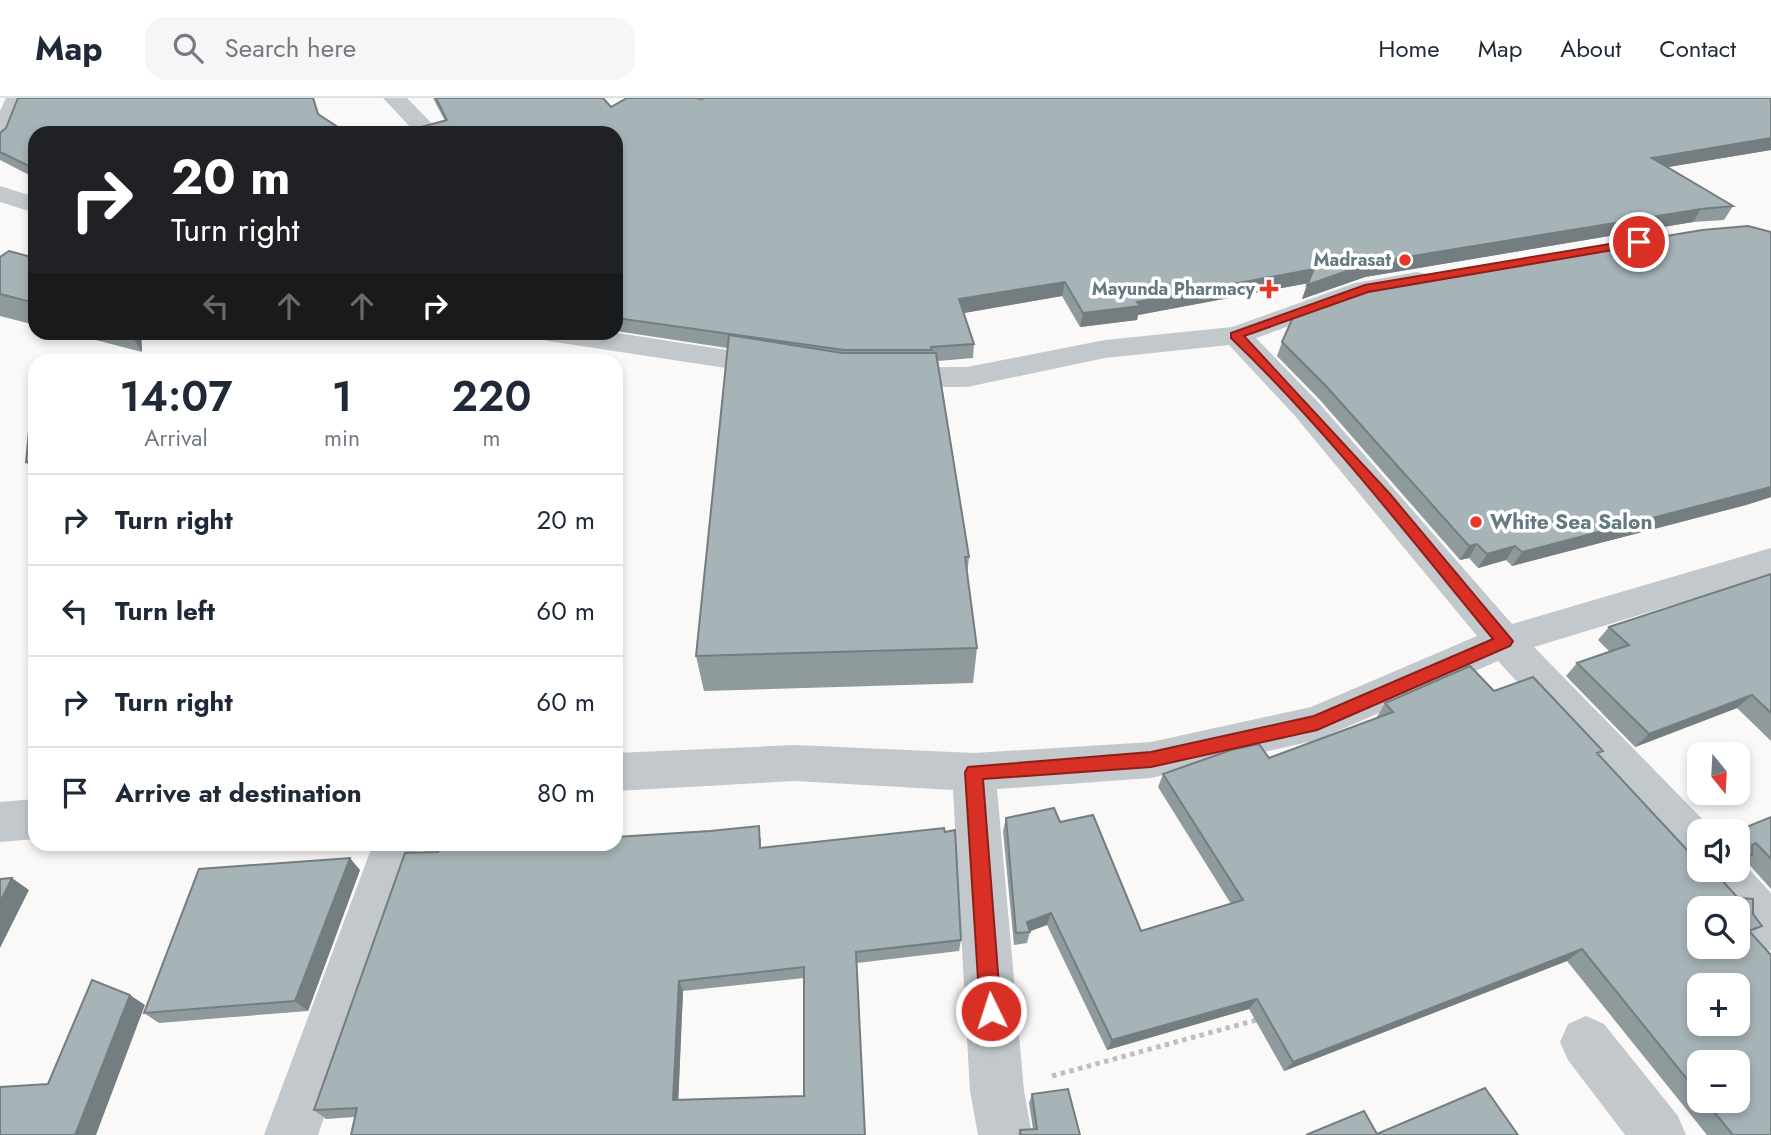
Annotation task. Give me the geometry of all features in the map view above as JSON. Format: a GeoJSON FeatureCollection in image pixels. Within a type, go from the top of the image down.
{"type":"FeatureCollection","features":[{"type":"Feature","properties":{"kind":"street"},"geometry":{"type":"LineString","coordinates":[[0,139],[17,98]]}},
{"type":"Feature","properties":{"kind":"street"},"geometry":{"type":"LineString","coordinates":[[394,98],[422,126]]}},
{"type":"Feature","properties":{"kind":"street"},"geometry":{"type":"LineString","coordinates":[[0,194],[28,203]]}},
{"type":"Feature","properties":{"kind":"street"},"geometry":{"type":"LineString","coordinates":[[857,377],[967,377],[1105,349],[1236,335],[1365,289],[1447,275]]}},
{"type":"Feature","properties":{"kind":"street"},"geometry":{"type":"LineString","coordinates":[[1236,335],[1262,360],[1385,498],[1505,641],[1687,834]]}},
{"type":"Feature","properties":{"kind":"street"},"geometry":{"type":"LineString","coordinates":[[600,340],[803,371]]}},
{"type":"Feature","properties":{"kind":"street"},"geometry":{"type":"LineString","coordinates":[[623,772],[795,763],[974,772],[1151,760],[1317,723],[1505,641],[1771,561]]}},
{"type":"Feature","properties":{"kind":"street"},"geometry":{"type":"LineString","coordinates":[[974,772],[1001,1113]]}},
{"type":"Feature","properties":{"kind":"street"},"geometry":{"type":"LineString","coordinates":[[0,822],[28,820]]}},
{"type":"Feature","properties":{"kind":"street"},"geometry":{"type":"LineString","coordinates":[[291,1135],[393,851]]}},
{"type":"Feature","properties":{"kind":"street"},"geometry":{"type":"LineString","coordinates":[[1730,882],[1771,928]]}},
{"type":"Feature","properties":{"kind":"street"},"geometry":{"type":"LineString","coordinates":[[1586,1042],[1659,1135]]}},
{"type":"Feature","properties":{"kind":"path"},"geometry":{"type":"LineString","coordinates":[[1001,1113],[1272,1016]]}},
{"type":"Feature","properties":{"kind":"building"},"geometry":{"type":"Polygon","coordinates":[[[18,98],[313,98],[318,114],[336,126],[28,126],[28,166],[0,152],[0,133],[6,128],[18,98]]]}},
{"type":"Feature","properties":{"kind":"building"},"geometry":{"type":"Polygon","coordinates":[[[436,98],[603,98],[611,107],[627,98],[1771,98],[1771,138],[1652,158],[1733,206],[1370,263],[1307,285],[1314,269],[1137,302],[1140,306],[1083,313],[1065,282],[959,299],[974,344],[931,347],[932,350],[844,350],[623,319],[623,126],[425,126],[447,120],[436,98]]]}},
{"type":"Feature","properties":{"kind":"building"},"geometry":{"type":"Polygon","coordinates":[[[1748,226],[1771,232],[1771,487],[1522,552],[1515,546],[1487,554],[1477,544],[1469,546],[1326,386],[1282,342],[1294,315],[1377,285],[1702,230],[1748,226]]]}},
{"type":"Feature","properties":{"kind":"building"},"geometry":{"type":"Polygon","coordinates":[[[9,251],[28,256],[28,301],[0,294],[0,257],[9,251]]]}},
{"type":"Feature","properties":{"kind":"building"},"geometry":{"type":"Polygon","coordinates":[[[729,335],[842,353],[936,353],[969,557],[965,557],[977,648],[696,656],[729,335]]]}},
{"type":"Feature","properties":{"kind":"building"},"geometry":{"type":"Polygon","coordinates":[[[1771,574],[1771,713],[1752,695],[1649,734],[1577,663],[1629,645],[1609,627],[1771,574]]]}},
{"type":"Feature","properties":{"kind":"building"},"geometry":{"type":"Polygon","coordinates":[[[1470,666],[1494,691],[1533,677],[1603,751],[1597,753],[1687,850],[1687,882],[1723,882],[1736,896],[1687,896],[1687,959],[1750,959],[1750,932],[1771,955],[1771,1135],[1733,1135],[1715,1113],[1750,1113],[1750,1050],[1687,1050],[1687,1079],[1582,949],[1293,1062],[1257,999],[1112,1040],[1051,913],[1027,922],[1030,932],[1016,933],[1006,818],[1054,808],[1060,822],[1093,815],[1141,931],[1243,900],[1163,774],[1231,750],[1259,744],[1269,758],[1393,712],[1385,703],[1470,666]]]}},
{"type":"Feature","properties":{"kind":"building"},"geometry":{"type":"Polygon","coordinates":[[[1771,817],[1771,859],[1756,843],[1752,845],[1750,855],[1750,826],[1771,817]]]}},
{"type":"Feature","properties":{"kind":"building"},"geometry":{"type":"Polygon","coordinates":[[[759,826],[760,848],[944,828],[945,832],[955,830],[961,940],[856,952],[865,1135],[351,1135],[357,1108],[314,1110],[405,853],[623,851],[623,837],[759,826]],[[804,967],[679,981],[673,1100],[804,1096],[804,967]]]}},
{"type":"Feature","properties":{"kind":"building"},"geometry":{"type":"Polygon","coordinates":[[[350,858],[295,1001],[144,1013],[199,869],[350,858]]]}},
{"type":"Feature","properties":{"kind":"building"},"geometry":{"type":"Polygon","coordinates":[[[12,878],[0,902],[0,879],[12,878]]]}},
{"type":"Feature","properties":{"kind":"building"},"geometry":{"type":"Polygon","coordinates":[[[1750,899],[1753,899],[1753,914],[1762,926],[1750,931],[1750,899]]]}},
{"type":"Feature","properties":{"kind":"building"},"geometry":{"type":"Polygon","coordinates":[[[92,980],[130,995],[75,1135],[0,1135],[0,1087],[48,1084],[92,980]]]}},
{"type":"Feature","properties":{"kind":"building"},"geometry":{"type":"Polygon","coordinates":[[[1485,1088],[1518,1135],[1306,1135],[1364,1111],[1377,1134],[1485,1088]]]}},
{"type":"Feature","properties":{"kind":"building"},"geometry":{"type":"Polygon","coordinates":[[[1068,1089],[1080,1135],[1021,1135],[1020,1130],[1037,1129],[1032,1094],[1068,1089]]]}},
{"type":"Feature","properties":{"kind":"place","name":"Madrasat"},"geometry":{"type":"Point","coordinates":[1405,260]}},
{"type":"Feature","properties":{"kind":"place","name":"Mayunda Pharmacy"},"geometry":{"type":"Point","coordinates":[1269,289]}},
{"type":"Feature","properties":{"kind":"place","name":"White Sea Salon"},"geometry":{"type":"Point","coordinates":[1476,522]}},
{"type":"Feature","properties":{"kind":"route"},"geometry":{"type":"LineString","coordinates":[[991,1011],[974,772],[1151,760],[1317,723],[1505,641],[1385,498],[1262,360],[1236,335],[1365,289],[1639,242]]}}]}
